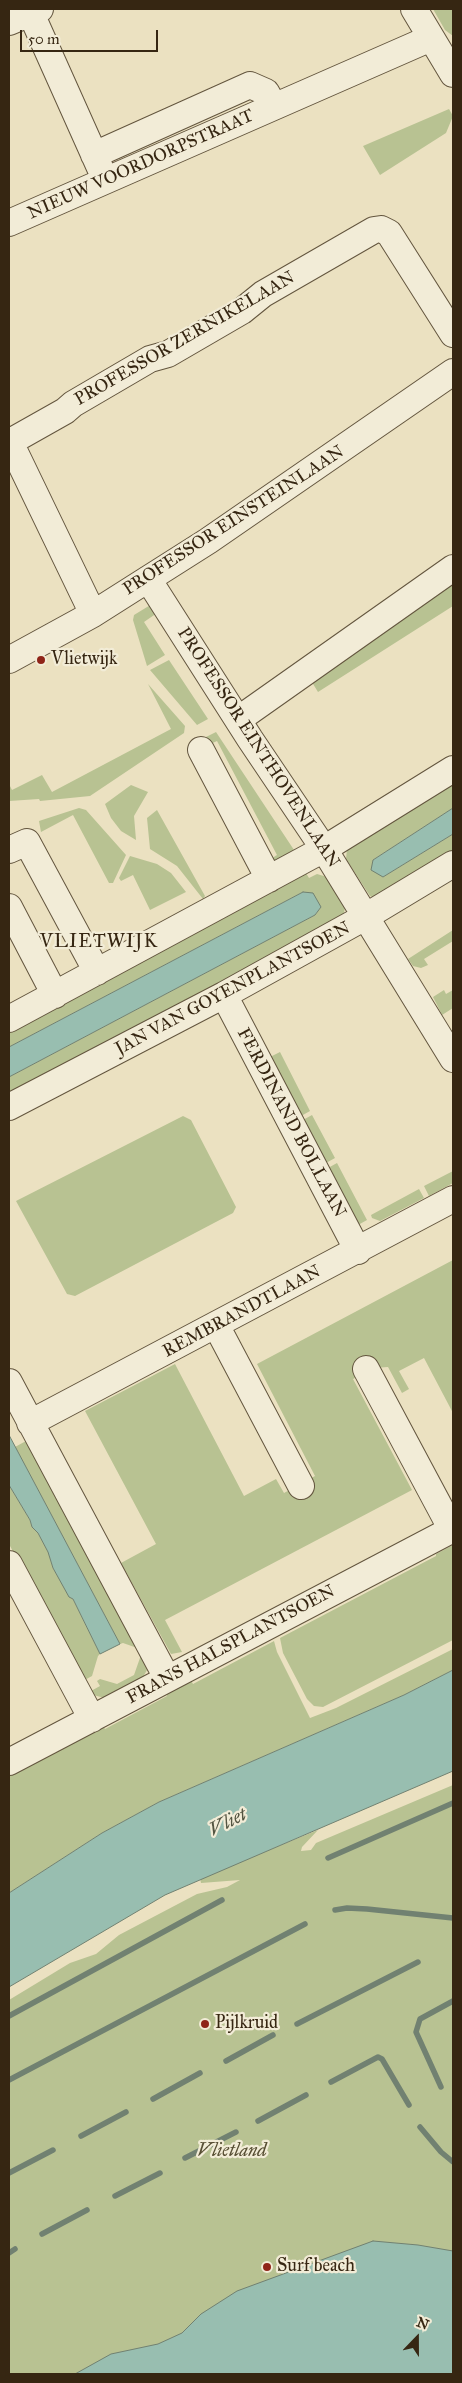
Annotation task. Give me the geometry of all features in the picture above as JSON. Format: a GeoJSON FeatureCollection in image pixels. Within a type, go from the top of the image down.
{"type":"FeatureCollection","features":[{"type":"Feature","properties":{"kind":"street"},"geometry":{"type":"LineString","coordinates":[[414,9],[453,74]]}},
{"type":"Feature","properties":{"kind":"street"},"geometry":{"type":"LineString","coordinates":[[27,13],[105,180]]}},
{"type":"Feature","properties":{"kind":"street","name":"NIEUW VOORDORPSTRAAT"},"geometry":{"type":"LineString","coordinates":[[9,224],[105,180],[431,38]]}},
{"type":"Feature","properties":{"kind":"street","name":"NIEUW VOORDORPSTRAAT"},"geometry":{"type":"LineString","coordinates":[[94,155],[250,85],[266,92],[274,106]]}},
{"type":"Feature","properties":{"kind":"street","name":"PROFESSOR ZERNIKELAAN"},"geometry":{"type":"LineString","coordinates":[[9,441],[65,411],[73,404],[150,359],[168,354],[242,311],[263,294],[374,230],[381,229],[388,233],[453,334]]}},
{"type":"Feature","properties":{"kind":"street","name":"PROFESSOR EINSTEINLAAN"},"geometry":{"type":"LineString","coordinates":[[9,660],[92,614],[208,541],[453,372]]}},
{"type":"Feature","properties":{"kind":"street"},"geometry":{"type":"LineString","coordinates":[[9,441],[92,614]]}},
{"type":"Feature","properties":{"kind":"street"},"geometry":{"type":"LineString","coordinates":[[239,719],[453,568]]}},
{"type":"Feature","properties":{"kind":"street","name":"PROFESSOR EINTHOVENLAAN"},"geometry":{"type":"LineString","coordinates":[[148,579],[324,848],[365,918],[453,1059]]}},
{"type":"Feature","properties":{"kind":"street"},"geometry":{"type":"LineString","coordinates":[[201,750],[269,879]]}},
{"type":"Feature","properties":{"kind":"street"},"geometry":{"type":"LineString","coordinates":[[9,1019],[269,879],[324,848],[453,769]]}},
{"type":"Feature","properties":{"kind":"street"},"geometry":{"type":"LineString","coordinates":[[9,850],[26,842],[97,972]]}},
{"type":"Feature","properties":{"kind":"street","name":"JAN VAN GOYENPLANTSOEN"},"geometry":{"type":"LineString","coordinates":[[9,1107],[224,995],[365,918],[453,864]]}},
{"type":"Feature","properties":{"kind":"street"},"geometry":{"type":"LineString","coordinates":[[9,907],[55,995]]}},
{"type":"Feature","properties":{"kind":"street","name":"FERDINAND BOLLAAN"},"geometry":{"type":"LineString","coordinates":[[224,995],[358,1251]]}},
{"type":"Feature","properties":{"kind":"street","name":"REMBRANDTLAAN"},"geometry":{"type":"LineString","coordinates":[[30,1423],[453,1199]]}},
{"type":"Feature","properties":{"kind":"street"},"geometry":{"type":"LineString","coordinates":[[216,1325],[301,1486]]}},
{"type":"Feature","properties":{"kind":"street"},"geometry":{"type":"LineString","coordinates":[[366,1369],[453,1529]]}},
{"type":"Feature","properties":{"kind":"street"},"geometry":{"type":"LineString","coordinates":[[9,1382],[167,1678]]}},
{"type":"Feature","properties":{"kind":"street","name":"FRANS HALSPLANTSOEN"},"geometry":{"type":"LineString","coordinates":[[9,1762],[453,1529]]}},
{"type":"Feature","properties":{"kind":"street"},"geometry":{"type":"LineString","coordinates":[[9,1564],[92,1719]]}},
{"type":"Feature","properties":{"kind":"green space"},"geometry":{"type":"Polygon","coordinates":[[[433,9],[453,9],[453,36],[445,30],[433,9]]]}},
{"type":"Feature","properties":{"kind":"green space"},"geometry":{"type":"Polygon","coordinates":[[[449,109],[453,116],[446,133],[380,175],[363,146],[449,109]]]}},
{"type":"Feature","properties":{"kind":"green space"},"geometry":{"type":"Polygon","coordinates":[[[453,576],[453,606],[318,692],[310,679],[453,576]]]}},
{"type":"Feature","properties":{"kind":"green space"},"geometry":{"type":"Polygon","coordinates":[[[152,604],[157,613],[144,622],[165,655],[147,666],[133,620],[134,615],[152,604]]]}},
{"type":"Feature","properties":{"kind":"green space"},"geometry":{"type":"Polygon","coordinates":[[[169,660],[208,719],[197,725],[150,670],[169,660]]]}},
{"type":"Feature","properties":{"kind":"green space"},"geometry":{"type":"Polygon","coordinates":[[[148,684],[185,726],[184,733],[90,796],[40,801],[39,799],[9,801],[9,784],[12,790],[42,775],[52,792],[171,729],[148,684]]]}},
{"type":"Feature","properties":{"kind":"green space"},"geometry":{"type":"Polygon","coordinates":[[[216,732],[296,853],[270,867],[266,862],[277,855],[217,741],[191,753],[192,744],[216,732]]]}},
{"type":"Feature","properties":{"kind":"green space"},"geometry":{"type":"Polygon","coordinates":[[[453,776],[453,808],[373,860],[383,877],[453,834],[453,857],[374,898],[370,896],[346,859],[347,849],[453,776]]]}},
{"type":"Feature","properties":{"kind":"green space"},"geometry":{"type":"Polygon","coordinates":[[[131,785],[148,792],[134,816],[136,840],[121,831],[111,818],[105,804],[131,785]]]}},
{"type":"Feature","properties":{"kind":"green space"},"geometry":{"type":"Polygon","coordinates":[[[79,808],[86,810],[126,855],[113,883],[109,883],[73,815],[41,832],[39,821],[79,808]]]}},
{"type":"Feature","properties":{"kind":"green space"},"geometry":{"type":"Polygon","coordinates":[[[157,810],[205,896],[203,899],[177,866],[150,849],[147,818],[157,810]]]}},
{"type":"Feature","properties":{"kind":"green space"},"geometry":{"type":"Polygon","coordinates":[[[130,856],[157,864],[171,873],[186,892],[150,910],[133,875],[121,881],[119,878],[130,856]]]}},
{"type":"Feature","properties":{"kind":"green space"},"geometry":{"type":"Polygon","coordinates":[[[306,873],[309,878],[317,874],[327,877],[345,908],[343,917],[9,1095],[9,1077],[315,915],[321,907],[303,892],[9,1047],[9,1030],[306,873]]]}},
{"type":"Feature","properties":{"kind":"green space"},"geometry":{"type":"Polygon","coordinates":[[[453,930],[453,941],[424,959],[428,965],[421,968],[413,966],[408,959],[453,930]]]}},
{"type":"Feature","properties":{"kind":"green space"},"geometry":{"type":"Polygon","coordinates":[[[444,990],[446,994],[453,990],[453,1008],[442,1015],[433,997],[444,990]]]}},
{"type":"Feature","properties":{"kind":"green space"},"geometry":{"type":"Polygon","coordinates":[[[280,1052],[310,1111],[301,1116],[270,1057],[280,1052]]]}},
{"type":"Feature","properties":{"kind":"green space"},"geometry":{"type":"Polygon","coordinates":[[[312,1115],[335,1158],[326,1163],[303,1120],[312,1115]]]}},
{"type":"Feature","properties":{"kind":"green space"},"geometry":{"type":"Polygon","coordinates":[[[183,1116],[191,1120],[236,1207],[233,1213],[75,1296],[67,1294],[16,1201],[183,1116]]]}},
{"type":"Feature","properties":{"kind":"green space"},"geometry":{"type":"Polygon","coordinates":[[[337,1163],[367,1220],[358,1225],[328,1168],[337,1163]]]}},
{"type":"Feature","properties":{"kind":"green space"},"geometry":{"type":"Polygon","coordinates":[[[453,1171],[453,1183],[429,1196],[424,1186],[453,1171]]]}},
{"type":"Feature","properties":{"kind":"green space"},"geometry":{"type":"Polygon","coordinates":[[[419,1189],[424,1198],[380,1221],[372,1218],[371,1215],[419,1189]]]}},
{"type":"Feature","properties":{"kind":"green space"},"geometry":{"type":"Polygon","coordinates":[[[453,1260],[453,1413],[424,1358],[399,1371],[409,1389],[402,1393],[388,1367],[374,1368],[353,1379],[412,1490],[165,1620],[182,1652],[171,1654],[121,1563],[156,1544],[85,1411],[175,1364],[244,1496],[276,1479],[284,1493],[315,1476],[257,1364],[453,1260]]]}},
{"type":"Feature","properties":{"kind":"green space"},"geometry":{"type":"Polygon","coordinates":[[[26,1441],[143,1650],[123,1643],[120,1644],[15,1447],[26,1441]]]}},
{"type":"Feature","properties":{"kind":"green space"},"geometry":{"type":"Polygon","coordinates":[[[9,1485],[30,1520],[32,1527],[38,1533],[49,1552],[53,1568],[73,1599],[100,1654],[92,1676],[81,1682],[9,1544],[9,1485]]]}},
{"type":"Feature","properties":{"kind":"green space"},"geometry":{"type":"Polygon","coordinates":[[[453,1545],[453,1640],[323,1707],[314,1706],[307,1699],[283,1653],[280,1638],[436,1556],[436,1554],[453,1545]]]}},
{"type":"Feature","properties":{"kind":"green space"},"geometry":{"type":"Polygon","coordinates":[[[274,1641],[277,1652],[310,1718],[336,1708],[453,1649],[453,1670],[404,1695],[159,1802],[102,1833],[9,1893],[9,1770],[102,1724],[105,1729],[167,1696],[165,1690],[189,1677],[193,1684],[274,1641]]]}},
{"type":"Feature","properties":{"kind":"green space"},"geometry":{"type":"Polygon","coordinates":[[[141,1655],[147,1670],[143,1677],[105,1698],[93,1695],[91,1691],[100,1686],[97,1681],[100,1679],[117,1684],[134,1675],[141,1655]]]}},
{"type":"Feature","properties":{"kind":"green space","name":"Vlietland"},"geometry":{"type":"Polygon","coordinates":[[[453,1785],[453,2374],[9,2374],[9,2000],[70,1963],[96,1954],[119,1935],[197,1894],[227,1887],[240,1880],[201,1883],[200,1878],[318,1830],[302,1847],[301,1851],[311,1850],[316,1843],[453,1785]]]}},
{"type":"Feature","properties":{"kind":"water"},"geometry":{"type":"Polygon","coordinates":[[[453,808],[453,834],[383,877],[371,870],[373,860],[453,808]]]}},
{"type":"Feature","properties":{"kind":"water"},"geometry":{"type":"Polygon","coordinates":[[[303,892],[313,893],[321,907],[315,915],[9,1077],[9,1047],[303,892]]]}},
{"type":"Feature","properties":{"kind":"water"},"geometry":{"type":"Polygon","coordinates":[[[9,1435],[120,1644],[100,1654],[73,1599],[69,1597],[53,1568],[48,1552],[38,1533],[32,1527],[30,1520],[9,1485],[9,1435]]]}},
{"type":"Feature","properties":{"kind":"water","name":"Vliet"},"geometry":{"type":"Polygon","coordinates":[[[453,1670],[453,1771],[165,1895],[9,1987],[9,1893],[102,1833],[159,1802],[404,1695],[453,1670]]]}},
{"type":"Feature","properties":{"kind":"water"},"geometry":{"type":"Polygon","coordinates":[[[373,2241],[418,2245],[453,2251],[453,2374],[75,2374],[111,2354],[158,2344],[182,2333],[201,2314],[237,2291],[373,2241]]]}},
{"type":"Feature","properties":{"kind":"waterway"},"geometry":{"type":"LineString","coordinates":[[328,1858],[453,1803]]}},
{"type":"Feature","properties":{"kind":"waterway"},"geometry":{"type":"LineString","coordinates":[[9,2016],[222,1900]]}},
{"type":"Feature","properties":{"kind":"waterway"},"geometry":{"type":"LineString","coordinates":[[335,1910],[347,1908],[367,1909],[453,1918]]}},
{"type":"Feature","properties":{"kind":"waterway"},"geometry":{"type":"LineString","coordinates":[[9,2080],[305,1924]]}},
{"type":"Feature","properties":{"kind":"waterway"},"geometry":{"type":"LineString","coordinates":[[297,2024],[418,1962]]}},
{"type":"Feature","properties":{"kind":"waterway"},"geometry":{"type":"LineString","coordinates":[[441,2087],[416,2032],[420,2019],[453,2001]]}},
{"type":"Feature","properties":{"kind":"waterway"},"geometry":{"type":"LineString","coordinates":[[226,2061],[273,2035]]}},
{"type":"Feature","properties":{"kind":"waterway"},"geometry":{"type":"LineString","coordinates":[[331,2082],[378,2057],[382,2059],[409,2105]]}},
{"type":"Feature","properties":{"kind":"waterway"},"geometry":{"type":"LineString","coordinates":[[153,2099],[200,2073]]}},
{"type":"Feature","properties":{"kind":"waterway"},"geometry":{"type":"LineString","coordinates":[[258,2121],[306,2095]]}},
{"type":"Feature","properties":{"kind":"waterway"},"geometry":{"type":"LineString","coordinates":[[81,2136],[126,2112]]}},
{"type":"Feature","properties":{"kind":"waterway"},"geometry":{"type":"LineString","coordinates":[[420,2127],[441,2152],[453,2162]]}},
{"type":"Feature","properties":{"kind":"waterway"},"geometry":{"type":"LineString","coordinates":[[185,2158],[236,2132]]}},
{"type":"Feature","properties":{"kind":"waterway"},"geometry":{"type":"LineString","coordinates":[[9,2173],[53,2150]]}},
{"type":"Feature","properties":{"kind":"waterway"},"geometry":{"type":"LineString","coordinates":[[115,2196],[160,2173]]}},
{"type":"Feature","properties":{"kind":"waterway"},"geometry":{"type":"LineString","coordinates":[[42,2234],[87,2210]]}},
{"type":"Feature","properties":{"kind":"waterway"},"geometry":{"type":"LineString","coordinates":[[9,2253],[15,2249]]}},
{"type":"Feature","properties":{"kind":"place","name":"Vlietwijk"},"geometry":{"type":"Point","coordinates":[41,660]}},
{"type":"Feature","properties":{"kind":"place","name":"Pijlkruid"},"geometry":{"type":"Point","coordinates":[205,2024]}},
{"type":"Feature","properties":{"kind":"place","name":"Surf beach"},"geometry":{"type":"Point","coordinates":[267,2267]}},
{"type":"Feature","properties":{"kind":"district","name":"VLIETWIJK"},"geometry":{"type":"Point","coordinates":[99,942]}}]}
